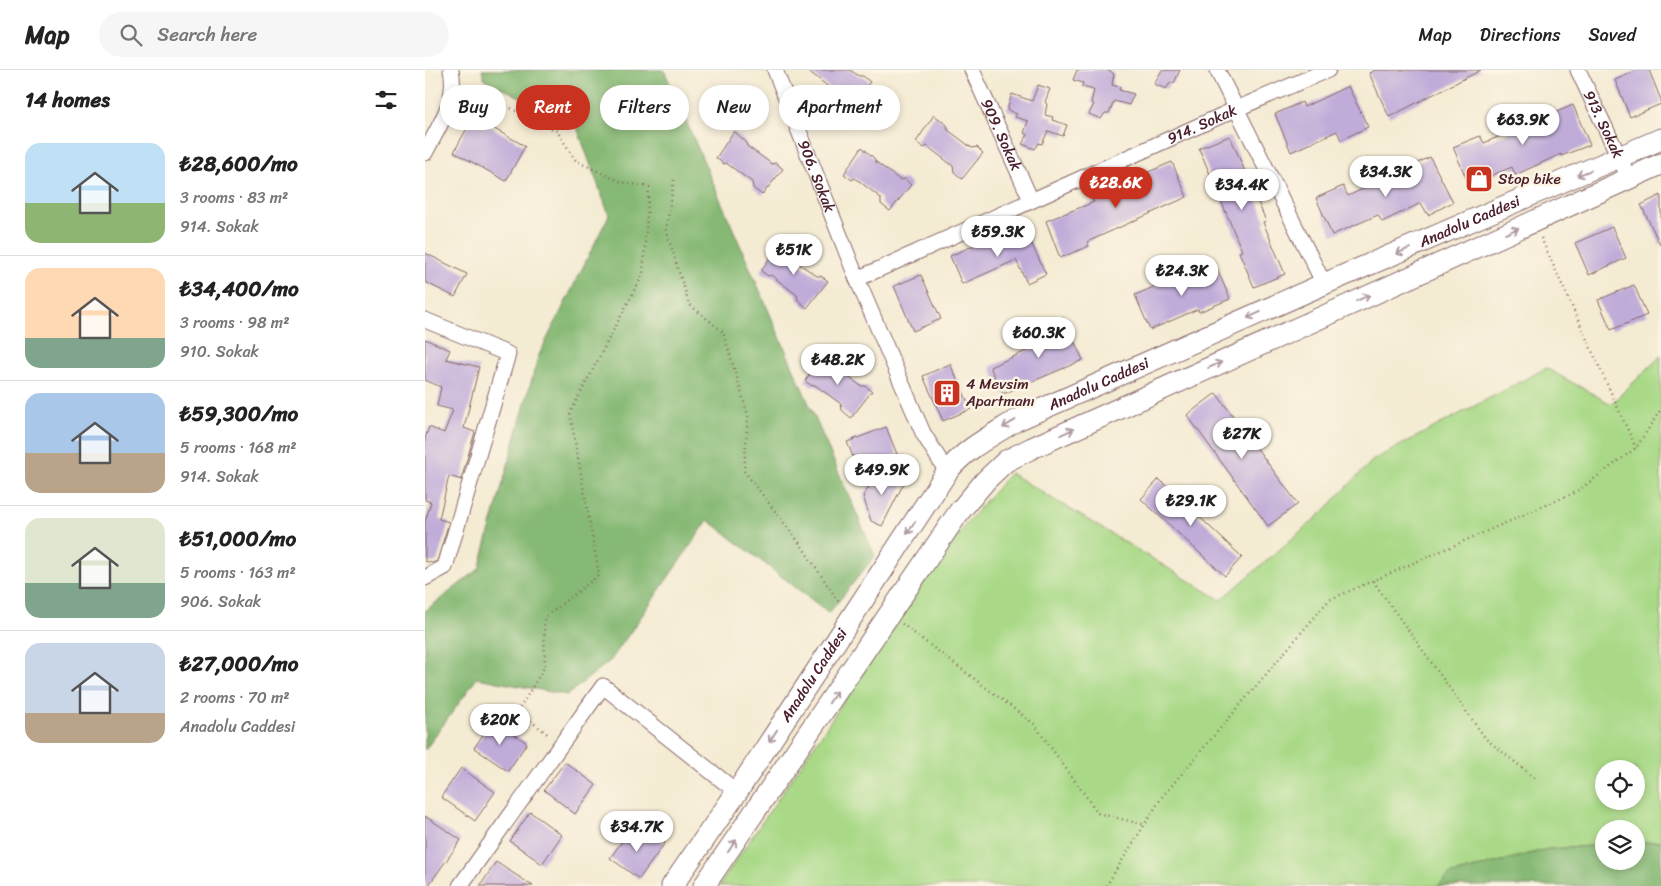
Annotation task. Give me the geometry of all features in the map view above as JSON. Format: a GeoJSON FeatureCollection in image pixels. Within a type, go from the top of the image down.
{"type":"FeatureCollection","features":[{"type":"Feature","properties":{"kind":"main road","name":"Anadolu Caddesi"},"geometry":{"type":"LineString","coordinates":[[672,886],[737,792],[957,459],[981,441],[1015,420],[1661,139]]}},
{"type":"Feature","properties":{"kind":"main road","name":"Anadolu Caddesi"},"geometry":{"type":"LineString","coordinates":[[704,886],[959,512],[986,480],[1006,462],[1031,448],[1661,164]]}},
{"type":"Feature","properties":{"kind":"street","name":"906. Sokak"},"geometry":{"type":"LineString","coordinates":[[775,70],[857,279],[923,433],[947,472]]}},
{"type":"Feature","properties":{"kind":"street","name":"909. Sokak"},"geometry":{"type":"LineString","coordinates":[[972,70],[1031,200]]}},
{"type":"Feature","properties":{"kind":"street"},"geometry":{"type":"LineString","coordinates":[[1217,70],[1324,284]]}},
{"type":"Feature","properties":{"kind":"street","name":"914. Sokak"},"geometry":{"type":"LineString","coordinates":[[857,279],[1236,109],[1328,70]]}},
{"type":"Feature","properties":{"kind":"street","name":"913. Sokak"},"geometry":{"type":"LineString","coordinates":[[1578,70],[1629,178]]}},
{"type":"Feature","properties":{"kind":"street"},"geometry":{"type":"LineString","coordinates":[[425,153],[449,104],[452,75]]}},
{"type":"Feature","properties":{"kind":"street"},"geometry":{"type":"LineString","coordinates":[[425,320],[508,354],[445,567],[425,578]]}},
{"type":"Feature","properties":{"kind":"street"},"geometry":{"type":"LineString","coordinates":[[460,886],[603,686],[737,792]]}},
{"type":"Feature","properties":{"kind":"path"},"geometry":{"type":"LineString","coordinates":[[452,75],[557,131],[576,161],[621,182],[649,187],[643,274],[570,413],[599,575],[544,618],[545,666],[518,711],[561,745]]}},
{"type":"Feature","properties":{"kind":"path"},"geometry":{"type":"LineString","coordinates":[[674,180],[666,230],[689,304],[723,332],[748,415],[744,472],[801,545],[850,619]]}},
{"type":"Feature","properties":{"kind":"path"},"geometry":{"type":"LineString","coordinates":[[1539,232],[1636,448]]}},
{"type":"Feature","properties":{"kind":"path"},"geometry":{"type":"LineString","coordinates":[[1106,886],[1162,797],[1329,600],[1576,492],[1636,448],[1661,409]]}},
{"type":"Feature","properties":{"kind":"path"},"geometry":{"type":"LineString","coordinates":[[1373,581],[1486,739],[1536,779]]}},
{"type":"Feature","properties":{"kind":"path"},"geometry":{"type":"LineString","coordinates":[[901,624],[1034,724],[1098,814],[1145,825]]}},
{"type":"Feature","properties":{"kind":"green space"},"geometry":{"type":"Polygon","coordinates":[[[482,70],[664,70],[671,85],[600,85],[600,130],[689,130],[689,128],[875,556],[829,613],[708,520],[611,660],[567,695],[477,678],[425,750],[425,611],[479,569],[538,357],[609,215],[578,130],[590,130],[590,85],[516,85],[516,95],[506,90],[506,85],[496,85],[484,79],[482,70]]]}},
{"type":"Feature","properties":{"kind":"green space"},"geometry":{"type":"Polygon","coordinates":[[[1661,356],[1661,841],[1645,842],[1645,820],[1595,820],[1595,846],[1548,849],[1449,875],[1438,886],[719,886],[936,565],[971,518],[1010,473],[1221,600],[1322,513],[1373,460],[1546,368],[1611,404],[1661,356]]]}},
{"type":"Feature","properties":{"kind":"green space"},"geometry":{"type":"Polygon","coordinates":[[[1661,841],[1661,886],[1438,886],[1449,875],[1548,849],[1595,846],[1595,870],[1645,870],[1645,842],[1661,841]]]}},
{"type":"Feature","properties":{"kind":"building"},"geometry":{"type":"Polygon","coordinates":[[[807,70],[850,70],[859,76],[863,76],[870,82],[868,85],[826,85],[807,70]]]}},
{"type":"Feature","properties":{"kind":"building"},"geometry":{"type":"Polygon","coordinates":[[[1077,70],[1109,70],[1114,74],[1112,85],[1120,87],[1119,90],[1134,94],[1129,105],[1114,101],[1109,113],[1105,113],[1101,119],[1089,114],[1094,104],[1091,103],[1094,90],[1082,87],[1083,83],[1073,80],[1077,70]]]}},
{"type":"Feature","properties":{"kind":"building"},"geometry":{"type":"Polygon","coordinates":[[[1162,70],[1180,70],[1174,83],[1170,83],[1166,89],[1154,84],[1162,70]]]}},
{"type":"Feature","properties":{"kind":"building"},"geometry":{"type":"Polygon","coordinates":[[[1376,70],[1481,70],[1389,117],[1369,73],[1376,70]]]}},
{"type":"Feature","properties":{"kind":"building"},"geometry":{"type":"Polygon","coordinates":[[[1638,70],[1649,70],[1661,104],[1630,117],[1615,80],[1638,70]]]}},
{"type":"Feature","properties":{"kind":"building"},"geometry":{"type":"Polygon","coordinates":[[[1038,85],[1050,89],[1045,102],[1047,104],[1045,115],[1053,117],[1052,120],[1067,125],[1063,136],[1048,131],[1042,144],[1039,143],[1035,149],[1022,144],[1028,135],[1024,133],[1028,121],[1015,117],[1017,114],[1007,110],[1012,94],[1032,101],[1038,85]]]}},
{"type":"Feature","properties":{"kind":"building"},"geometry":{"type":"Polygon","coordinates":[[[1348,86],[1368,127],[1341,140],[1337,131],[1291,152],[1275,114],[1302,102],[1304,107],[1348,86]]]}},
{"type":"Feature","properties":{"kind":"building"},"geometry":{"type":"Polygon","coordinates":[[[1573,105],[1590,145],[1561,156],[1561,154],[1515,175],[1512,167],[1469,185],[1453,147],[1480,136],[1484,143],[1573,105]]]}},
{"type":"Feature","properties":{"kind":"building"},"geometry":{"type":"Polygon","coordinates":[[[934,115],[947,125],[948,130],[972,148],[977,147],[983,153],[962,179],[954,172],[953,166],[927,146],[924,148],[916,142],[934,115]]]}},
{"type":"Feature","properties":{"kind":"building"},"geometry":{"type":"Polygon","coordinates":[[[466,130],[496,130],[525,146],[506,181],[454,152],[466,130]]]}},
{"type":"Feature","properties":{"kind":"building"},"geometry":{"type":"Polygon","coordinates":[[[734,131],[746,142],[747,146],[772,164],[776,163],[783,169],[762,195],[753,188],[752,182],[716,158],[734,131]]]}},
{"type":"Feature","properties":{"kind":"building"},"geometry":{"type":"Polygon","coordinates":[[[1230,136],[1266,221],[1263,222],[1285,274],[1254,287],[1239,252],[1242,251],[1199,148],[1230,136]]]}},
{"type":"Feature","properties":{"kind":"building"},"geometry":{"type":"Polygon","coordinates":[[[862,147],[876,162],[900,180],[905,179],[911,185],[890,211],[881,204],[881,198],[855,178],[852,180],[844,174],[862,147]]]}},
{"type":"Feature","properties":{"kind":"building"},"geometry":{"type":"Polygon","coordinates":[[[1430,157],[1453,202],[1428,215],[1421,203],[1382,222],[1378,215],[1332,235],[1316,198],[1343,186],[1348,196],[1430,157]]]}},
{"type":"Feature","properties":{"kind":"building"},"geometry":{"type":"Polygon","coordinates":[[[1172,162],[1187,197],[1087,242],[1089,246],[1060,258],[1046,221],[1094,202],[1092,199],[1142,178],[1141,175],[1172,162]]]}},
{"type":"Feature","properties":{"kind":"building"},"geometry":{"type":"Polygon","coordinates":[[[1661,195],[1661,246],[1641,205],[1661,195]]]}},
{"type":"Feature","properties":{"kind":"building"},"geometry":{"type":"Polygon","coordinates":[[[1612,227],[1626,258],[1589,275],[1575,243],[1612,227]]]}},
{"type":"Feature","properties":{"kind":"building"},"geometry":{"type":"Polygon","coordinates":[[[1026,232],[1046,274],[1027,283],[1016,260],[962,284],[950,256],[995,236],[999,244],[1026,232]]]}},
{"type":"Feature","properties":{"kind":"building"},"geometry":{"type":"Polygon","coordinates":[[[779,244],[791,254],[792,259],[828,281],[807,308],[798,300],[797,295],[771,275],[768,276],[761,271],[779,244]]]}},
{"type":"Feature","properties":{"kind":"building"},"geometry":{"type":"Polygon","coordinates":[[[425,253],[467,274],[455,297],[425,282],[425,253]]]}},
{"type":"Feature","properties":{"kind":"building"},"geometry":{"type":"Polygon","coordinates":[[[1215,264],[1230,299],[1199,312],[1198,309],[1150,330],[1135,295],[1215,264]]]}},
{"type":"Feature","properties":{"kind":"building"},"geometry":{"type":"Polygon","coordinates":[[[921,275],[941,319],[913,331],[894,286],[921,275]]]}},
{"type":"Feature","properties":{"kind":"building"},"geometry":{"type":"Polygon","coordinates":[[[1634,285],[1647,315],[1611,330],[1598,300],[1634,285]]]}},
{"type":"Feature","properties":{"kind":"building"},"geometry":{"type":"Polygon","coordinates":[[[1063,317],[1083,360],[1003,394],[990,367],[1051,340],[1044,326],[1063,317]]]}},
{"type":"Feature","properties":{"kind":"building"},"geometry":{"type":"Polygon","coordinates":[[[425,339],[450,350],[446,359],[479,367],[464,428],[475,432],[461,480],[449,476],[439,519],[449,522],[437,561],[432,563],[425,561],[425,522],[431,502],[425,500],[425,438],[429,427],[444,433],[453,410],[437,406],[441,387],[425,380],[425,339]]]}},
{"type":"Feature","properties":{"kind":"building"},"geometry":{"type":"Polygon","coordinates":[[[822,353],[835,364],[836,368],[861,386],[865,386],[872,391],[851,418],[842,410],[841,404],[815,385],[812,386],[805,381],[822,353]]]}},
{"type":"Feature","properties":{"kind":"building","name":"4 Mevsim Apartmanı"},"geometry":{"type":"Polygon","coordinates":[[[950,364],[971,409],[943,421],[923,376],[950,364]]]}},
{"type":"Feature","properties":{"kind":"building"},"geometry":{"type":"Polygon","coordinates":[[[1216,393],[1298,504],[1268,526],[1187,415],[1216,393]]]}},
{"type":"Feature","properties":{"kind":"building"},"geometry":{"type":"Polygon","coordinates":[[[886,427],[897,454],[858,469],[847,442],[886,427]]]}},
{"type":"Feature","properties":{"kind":"building"},"geometry":{"type":"Polygon","coordinates":[[[879,471],[905,481],[882,526],[871,521],[863,496],[879,471]]]}},
{"type":"Feature","properties":{"kind":"building"},"geometry":{"type":"Polygon","coordinates":[[[1159,479],[1242,557],[1225,576],[1141,499],[1159,479]]]}},
{"type":"Feature","properties":{"kind":"building"},"geometry":{"type":"Polygon","coordinates":[[[493,720],[527,743],[508,771],[474,748],[493,720]]]}},
{"type":"Feature","properties":{"kind":"building"},"geometry":{"type":"Polygon","coordinates":[[[565,762],[596,785],[575,814],[544,790],[565,762]]]}},
{"type":"Feature","properties":{"kind":"building"},"geometry":{"type":"Polygon","coordinates":[[[461,768],[495,792],[475,821],[441,797],[461,768]]]}},
{"type":"Feature","properties":{"kind":"building"},"geometry":{"type":"Polygon","coordinates":[[[530,812],[562,835],[542,864],[510,841],[530,812]]]}},
{"type":"Feature","properties":{"kind":"building"},"geometry":{"type":"Polygon","coordinates":[[[425,816],[461,840],[428,886],[425,886],[425,816]]]}},
{"type":"Feature","properties":{"kind":"building"},"geometry":{"type":"Polygon","coordinates":[[[649,831],[665,843],[639,879],[610,858],[629,832],[642,842],[649,831]]]}},
{"type":"Feature","properties":{"kind":"building"},"geometry":{"type":"Polygon","coordinates":[[[496,862],[533,886],[480,886],[496,862]]]}},
{"type":"Feature","properties":{"kind":"place","name":"Stop bike"},"geometry":{"type":"Point","coordinates":[1479,179]}},
{"type":"Feature","properties":{"kind":"place","name":"4 Mevsim Apartmanı"},"geometry":{"type":"Point","coordinates":[947,393]}}]}
